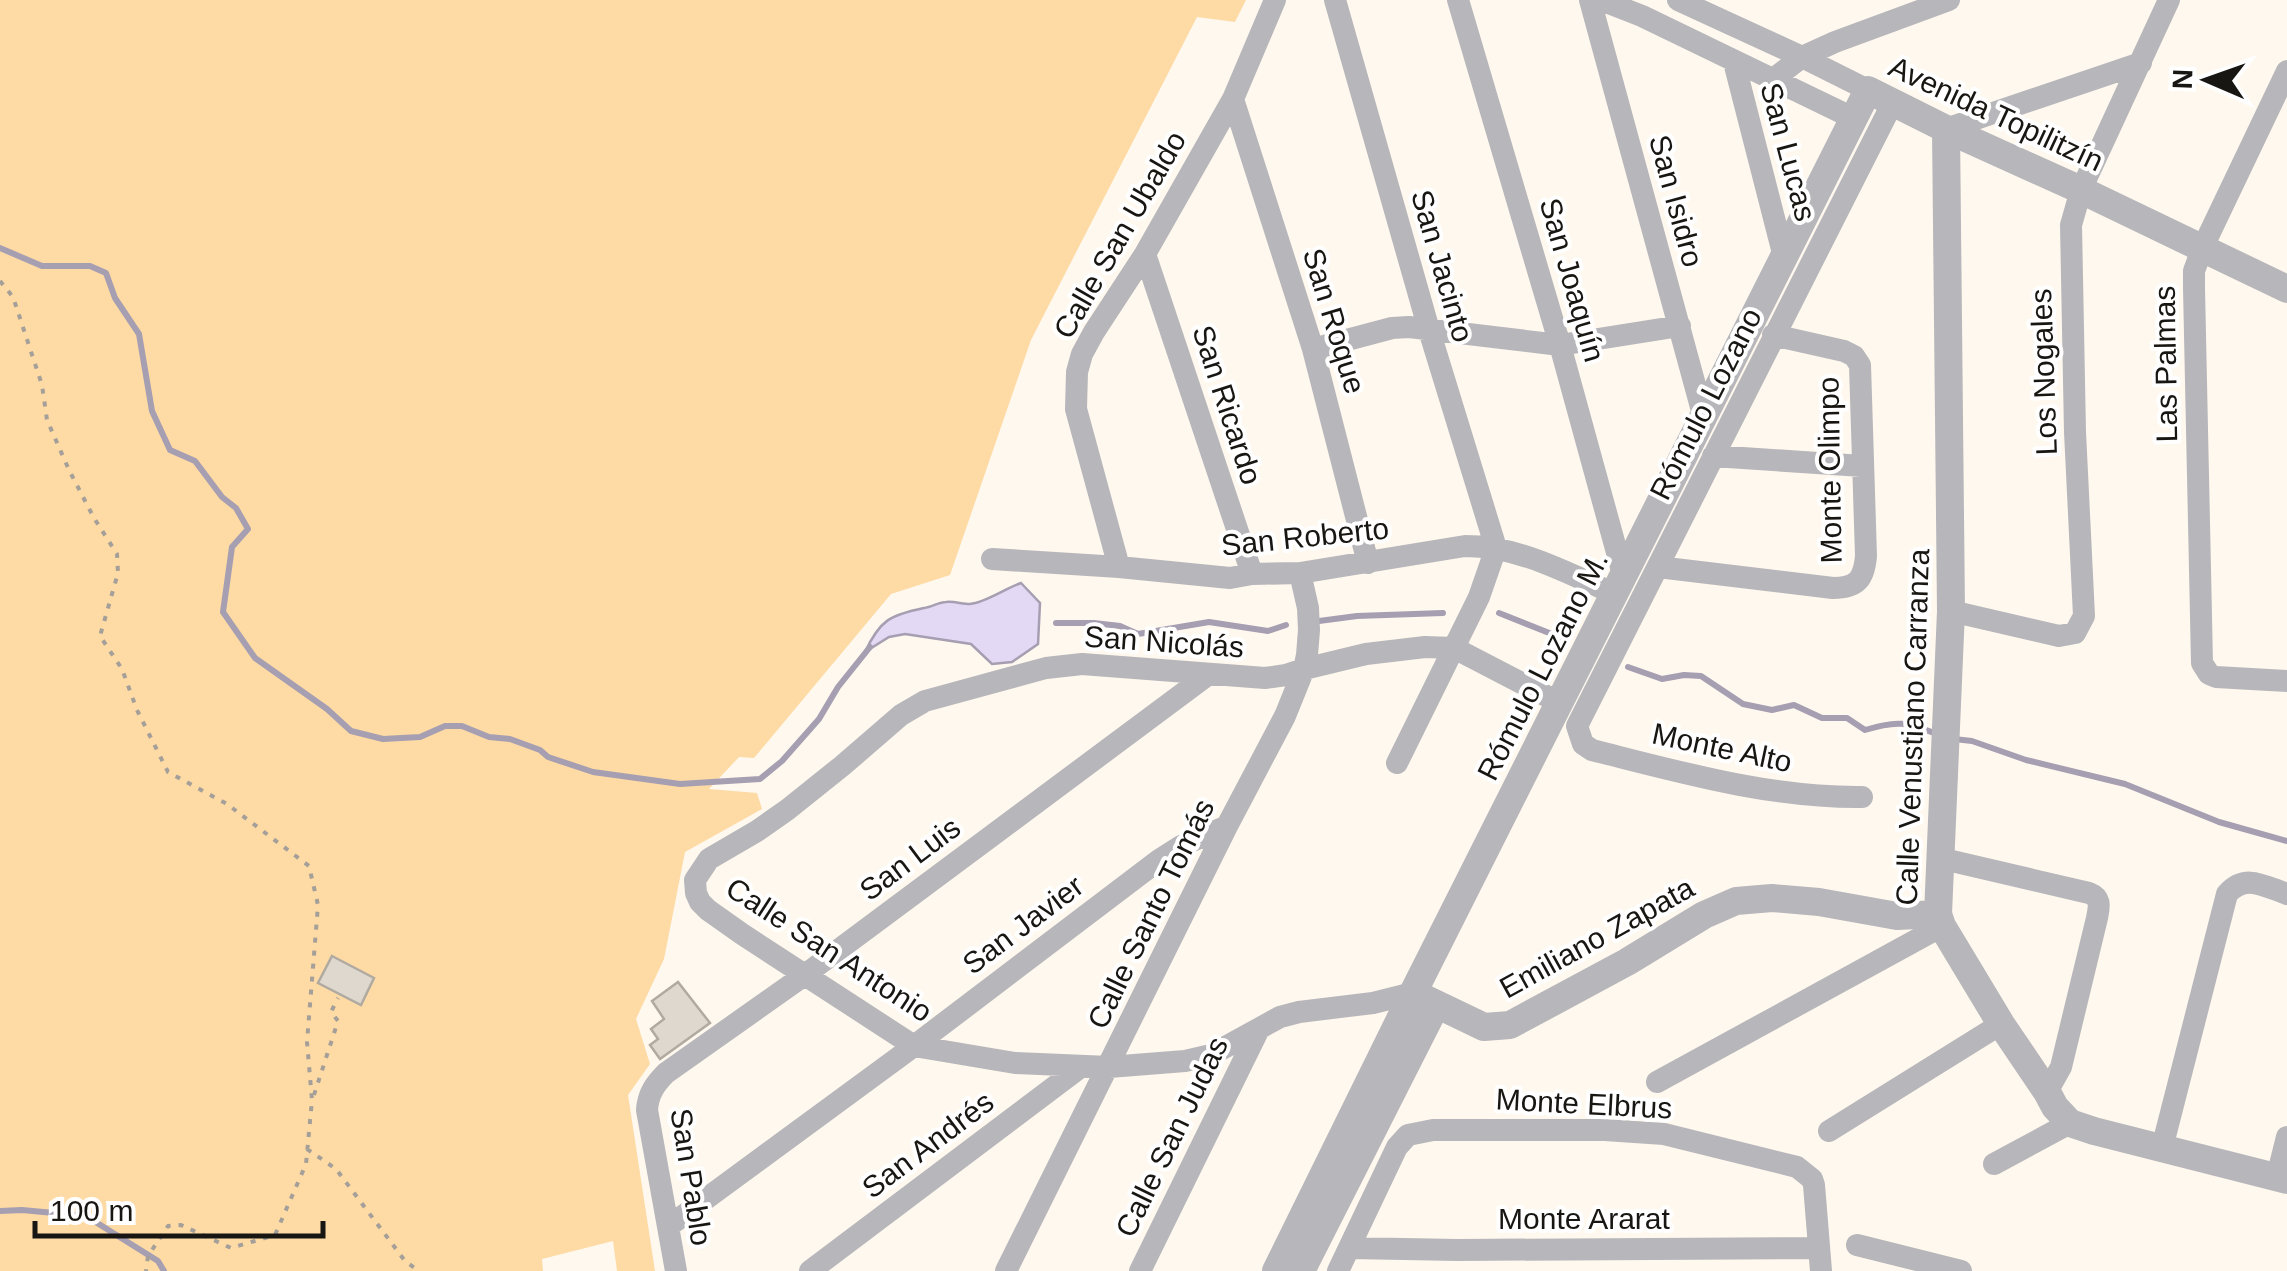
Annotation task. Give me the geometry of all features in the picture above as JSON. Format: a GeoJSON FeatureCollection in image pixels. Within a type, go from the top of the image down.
{"type":"FeatureCollection","features":[{"type":"Feature","properties":{"kind":"street","name":"Calle San Ubaldo"},"geometry":{"type":"LineString","coordinates":[[1119,568],[1076,409],[1076,372],[1094,332],[1146,254],[1233,99],[1275,0]]}},
{"type":"Feature","properties":{"kind":"street","name":"San Jacinto"},"geometry":{"type":"LineString","coordinates":[[1334,0],[1496,548]]}},
{"type":"Feature","properties":{"kind":"street","name":"San Joaquín"},"geometry":{"type":"LineString","coordinates":[[1458,0],[1560,346],[1620,586]]}},
{"type":"Feature","properties":{"kind":"street","name":"San Isidro"},"geometry":{"type":"LineString","coordinates":[[1590,0],[1704,418]]}},
{"type":"Feature","properties":{"kind":"street"},"geometry":{"type":"LineString","coordinates":[[1601,0],[1647,8],[1734,62],[1855,119]]}},
{"type":"Feature","properties":{"kind":"street","name":"Avenida Topilitzín"},"geometry":{"type":"LineString","coordinates":[[1678,0],[2287,289]]}},
{"type":"Feature","properties":{"kind":"street"},"geometry":{"type":"LineString","coordinates":[[1772,80],[1802,56],[1949,0]]}},
{"type":"Feature","properties":{"kind":"street","name":"Los Nogales"},"geometry":{"type":"LineString","coordinates":[[1951,611],[2059,636],[2075,633],[2084,616],[2075,432],[2070,236],[2073,213],[2169,0]]}},
{"type":"Feature","properties":{"kind":"street","name":"San Lucas"},"geometry":{"type":"LineString","coordinates":[[1734,62],[1784,256]]}},
{"type":"Feature","properties":{"kind":"street"},"geometry":{"type":"LineString","coordinates":[[1946,129],[2141,63]]}},
{"type":"Feature","properties":{"kind":"street","name":"Las Palmas"},"geometry":{"type":"LineString","coordinates":[[2287,71],[2194,271],[2202,663],[2209,674],[2224,678],[2287,682]]}},
{"type":"Feature","properties":{"kind":"street","name":"Rómulo Lozano M."},"geometry":{"type":"LineString","coordinates":[[1276,1271],[1424,999],[1560,704],[1784,256],[1855,119],[1881,96]]}},
{"type":"Feature","properties":{"kind":"street","name":"Rómulo Lozano"},"geometry":{"type":"LineString","coordinates":[[1578,735],[1580,718],[1773,335],[1881,96]]}},
{"type":"Feature","properties":{"kind":"street","name":"San Roque"},"geometry":{"type":"LineString","coordinates":[[1233,99],[1313,349],[1368,563]]}},
{"type":"Feature","properties":{"kind":"street","name":"Calle Venustiano Carranza"},"geometry":{"type":"LineString","coordinates":[[1946,129],[1951,611],[1940,920],[2001,1024],[2055,1107],[2070,1123]]}},
{"type":"Feature","properties":{"kind":"street","name":"San Ricardo"},"geometry":{"type":"LineString","coordinates":[[1146,254],[1252,574]]}},
{"type":"Feature","properties":{"kind":"street"},"geometry":{"type":"LineString","coordinates":[[1313,349],[1392,328],[1560,346],[1680,326]]}},
{"type":"Feature","properties":{"kind":"street","name":"Monte Olimpo"},"geometry":{"type":"LineString","coordinates":[[1658,567],[1833,588],[1860,582],[1866,556],[1861,372],[1854,356],[1836,348],[1773,335]]}},
{"type":"Feature","properties":{"kind":"street"},"geometry":{"type":"LineString","coordinates":[[1713,456],[1862,466]]}},
{"type":"Feature","properties":{"kind":"street","name":"San Roberto"},"geometry":{"type":"LineString","coordinates":[[992,559],[1230,578],[1300,573],[1465,546],[1519,553],[1620,586]]}},
{"type":"Feature","properties":{"kind":"street"},"geometry":{"type":"LineString","coordinates":[[1397,764],[1480,597],[1496,548]]}},
{"type":"Feature","properties":{"kind":"street","name":"Calle Santo Tomás"},"geometry":{"type":"LineString","coordinates":[[1006,1271],[1285,716],[1304,669],[1309,630],[1300,573]]}},
{"type":"Feature","properties":{"kind":"street","name":"San Nicolás"},"geometry":{"type":"LineString","coordinates":[[695,880],[708,859],[786,810],[901,715],[925,701],[1046,668],[1082,664],[1265,678],[1366,654],[1454,648],[1560,704]]}},
{"type":"Feature","properties":{"kind":"street","name":"San Luis"},"geometry":{"type":"LineString","coordinates":[[650,1094],[666,1073],[806,974],[1209,674]]}},
{"type":"Feature","properties":{"kind":"street","name":"Monte Alto"},"geometry":{"type":"LineString","coordinates":[[1578,735],[1592,750],[1778,792],[1862,797]]}},
{"type":"Feature","properties":{"kind":"street","name":"San Javier"},"geometry":{"type":"LineString","coordinates":[[670,1226],[1159,860],[1227,826]]}},
{"type":"Feature","properties":{"kind":"street"},"geometry":{"type":"LineString","coordinates":[[1940,858],[2089,892],[2098,898],[2097,918],[2065,1051],[2047,1092]]}},
{"type":"Feature","properties":{"kind":"street","name":"Calle San Antonio"},"geometry":{"type":"LineString","coordinates":[[695,880],[700,902],[708,910],[914,1046],[1015,1062],[1149,1065],[1211,1055],[1280,1017],[1299,1012],[1424,999]]}},
{"type":"Feature","properties":{"kind":"street"},"geometry":{"type":"LineString","coordinates":[[2162,1148],[2227,894],[2236,884],[2248,882],[2287,894]]}},
{"type":"Feature","properties":{"kind":"street","name":"Emiliano Zapata"},"geometry":{"type":"LineString","coordinates":[[1424,999],[1484,1026],[1510,1026],[1704,915],[1736,901],[1772,898],[1819,902],[1940,920]]}},
{"type":"Feature","properties":{"kind":"street"},"geometry":{"type":"LineString","coordinates":[[1656,1082],[1940,920]]}},
{"type":"Feature","properties":{"kind":"street"},"geometry":{"type":"LineString","coordinates":[[1301,1271],[1424,999]]}},
{"type":"Feature","properties":{"kind":"street"},"geometry":{"type":"LineString","coordinates":[[1829,1131],[2001,1024]]}},
{"type":"Feature","properties":{"kind":"street","name":"Calle San Judas"},"geometry":{"type":"LineString","coordinates":[[1140,1271],[1258,1029]]}},
{"type":"Feature","properties":{"kind":"street","name":"San Andrés"},"geometry":{"type":"LineString","coordinates":[[810,1271],[1082,1066]]}},
{"type":"Feature","properties":{"kind":"street","name":"San Pablo"},"geometry":{"type":"LineString","coordinates":[[650,1094],[647,1110],[676,1271]]}},
{"type":"Feature","properties":{"kind":"street"},"geometry":{"type":"LineString","coordinates":[[1994,1164],[2070,1123],[2282,1179],[2287,1137]]}},
{"type":"Feature","properties":{"kind":"street","name":"Monte Elbrus"},"geometry":{"type":"LineString","coordinates":[[1350,1248],[1387,1166],[1408,1135],[1433,1130],[1642,1130],[1788,1164],[1805,1172],[1812,1178],[1816,1196],[1820,1260]]}},
{"type":"Feature","properties":{"kind":"street"},"geometry":{"type":"LineString","coordinates":[[1857,1244],[1903,1264],[1961,1271]]}},
{"type":"Feature","properties":{"kind":"street"},"geometry":{"type":"LineString","coordinates":[[1338,1271],[1350,1248]]}},
{"type":"Feature","properties":{"kind":"street","name":"Monte Ararat"},"geometry":{"type":"LineString","coordinates":[[1350,1248],[1820,1260]]}},
{"type":"Feature","properties":{"kind":"path"},"geometry":{"type":"LineString","coordinates":[[0,281],[12,298],[42,384],[47,420],[94,518],[117,554],[118,572],[100,636],[122,670],[168,772],[227,804],[309,866],[318,905],[307,1042],[312,1100],[308,1149],[306,1164],[275,1235],[230,1248],[182,1225],[168,1226],[148,1256],[146,1271]]}},
{"type":"Feature","properties":{"kind":"path"},"geometry":{"type":"LineString","coordinates":[[312,1100],[338,1022],[331,1012],[338,998]]}},
{"type":"Feature","properties":{"kind":"path"},"geometry":{"type":"LineString","coordinates":[[308,1149],[336,1169],[405,1262],[419,1271]]}},
{"type":"Feature","properties":{"kind":"shaded area"},"geometry":{"type":"Polygon","coordinates":[[[0,0],[1246,0],[1235,22],[1197,17],[1031,340],[950,575],[891,594],[754,758],[739,757],[709,789],[757,793],[762,809],[685,852],[664,959],[636,1019],[650,1064],[628,1095],[655,1271],[617,1271],[613,1241],[542,1259],[543,1271],[0,1271],[0,0]]]}},
{"type":"Feature","properties":{"kind":"shaded area"},"geometry":{"type":"Polygon","coordinates":[[[1021,583],[1040,603],[1038,644],[1012,662],[992,664],[971,644],[905,634],[889,637],[865,652],[881,626],[903,613],[943,602],[976,603],[1021,583]]]}},
{"type":"Feature","properties":{"kind":"building"},"geometry":{"type":"Polygon","coordinates":[[[332,956],[374,978],[361,1005],[318,983],[332,956]]]}},
{"type":"Feature","properties":{"kind":"building"},"geometry":{"type":"Polygon","coordinates":[[[678,982],[710,1023],[660,1059],[650,1045],[658,1039],[651,1029],[664,1019],[652,1001],[678,982]]]}},
{"type":"Feature","properties":{"kind":"waterway"},"geometry":{"type":"LineString","coordinates":[[0,248],[42,266],[90,266],[106,273],[115,298],[139,334],[152,411],[170,450],[195,461],[222,497],[236,508],[248,529],[232,547],[223,612],[255,658],[351,731],[383,739],[420,737],[445,726],[462,726],[489,737],[510,739],[593,772],[680,784],[760,779],[782,761],[819,719],[870,647]]}},
{"type":"Feature","properties":{"kind":"waterway"},"geometry":{"type":"LineString","coordinates":[[1319,621],[1443,613]]}},
{"type":"Feature","properties":{"kind":"waterway"},"geometry":{"type":"LineString","coordinates":[[1499,613],[1567,640]]}},
{"type":"Feature","properties":{"kind":"waterway"},"geometry":{"type":"LineString","coordinates":[[1056,623],[1120,626],[1138,634],[1209,622],[1268,631],[1286,625]]}},
{"type":"Feature","properties":{"kind":"waterway"},"geometry":{"type":"LineString","coordinates":[[1628,667],[1662,679],[1701,676],[1743,704],[1772,710],[1794,705],[1822,718],[1847,718],[1865,730],[1901,724],[1937,734]]}},
{"type":"Feature","properties":{"kind":"waterway"},"geometry":{"type":"LineString","coordinates":[[1954,739],[2125,784],[2219,822],[2287,841]]}},
{"type":"Feature","properties":{"kind":"waterway"},"geometry":{"type":"LineString","coordinates":[[0,1211],[86,1216],[158,1261],[164,1271]]}}]}
